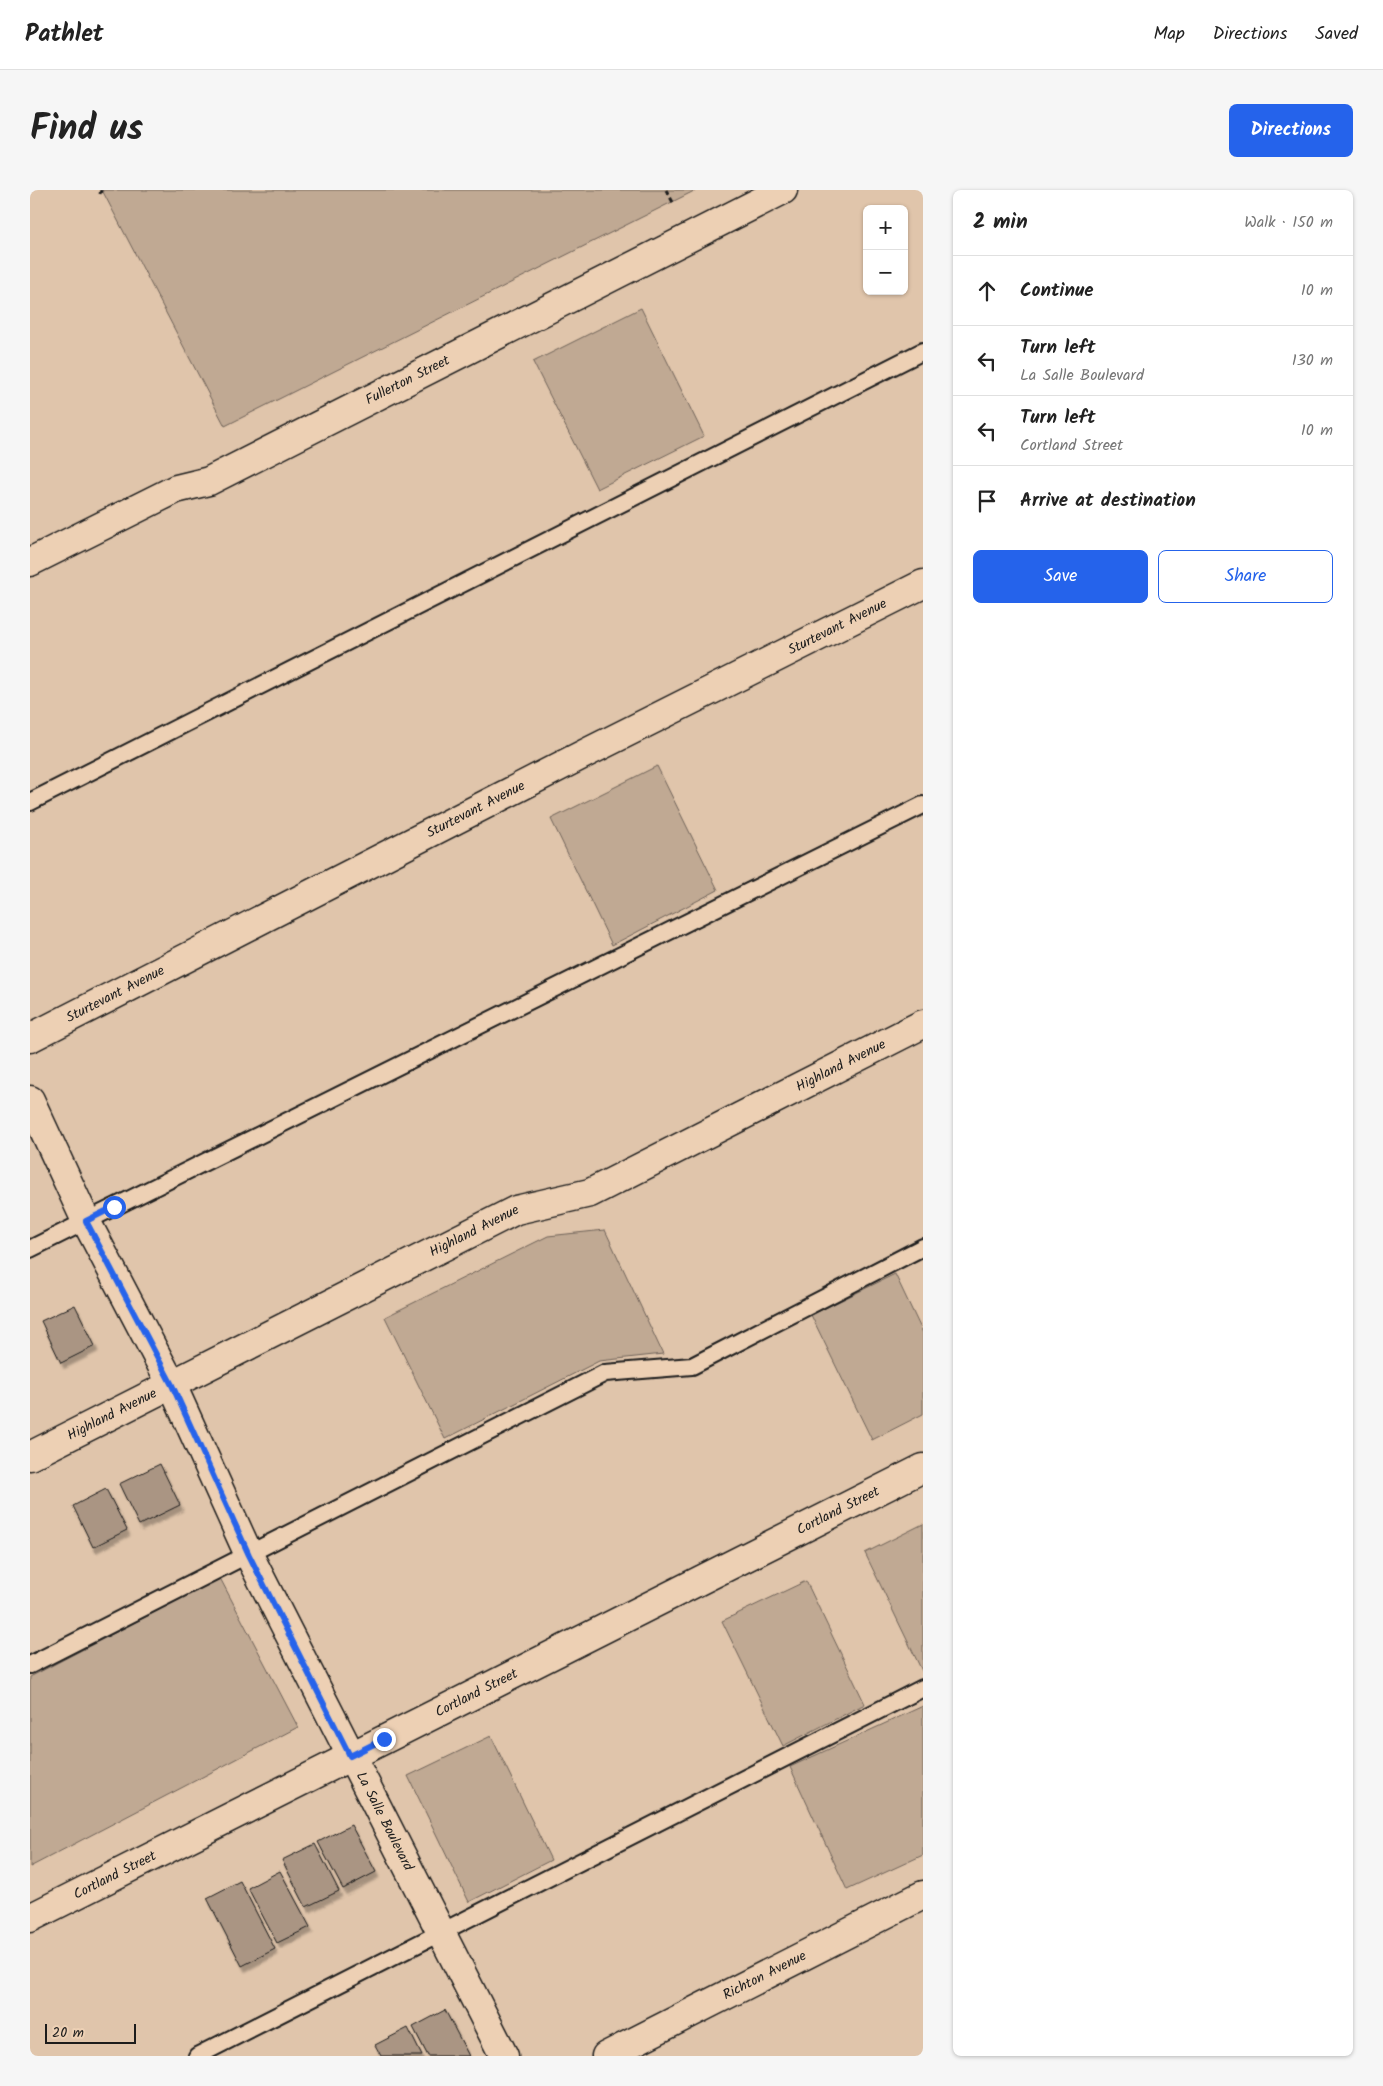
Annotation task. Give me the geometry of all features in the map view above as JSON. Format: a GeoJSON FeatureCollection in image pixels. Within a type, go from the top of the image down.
{"type":"FeatureCollection","features":[{"type":"Feature","properties":{"kind":"street","name":"Fullerton Street"},"geometry":{"type":"LineString","coordinates":[[30,562],[176,489],[209,481],[783,190]]}},
{"type":"Feature","properties":{"kind":"street","name":"Sturtevant Avenue"},"geometry":{"type":"LineString","coordinates":[[30,1038],[568,762],[923,584]]}},
{"type":"Feature","properties":{"kind":"street","name":"Highland Avenue"},"geometry":{"type":"LineString","coordinates":[[30,1456],[516,1210],[590,1193],[923,1024]]}},
{"type":"Feature","properties":{"kind":"street","name":"La Salle Boulevard"},"geometry":{"type":"LineString","coordinates":[[30,1100],[86,1221],[172,1385],[249,1555],[504,2056]]}},
{"type":"Feature","properties":{"kind":"street","name":"Cortland Street"},"geometry":{"type":"LineString","coordinates":[[30,1918],[923,1468]]}},
{"type":"Feature","properties":{"kind":"street","name":"Richton Avenue"},"geometry":{"type":"LineString","coordinates":[[606,2056],[923,1895]]}},
{"type":"Feature","properties":{"kind":"lane"},"geometry":{"type":"LineString","coordinates":[[30,802],[923,351]]}},
{"type":"Feature","properties":{"kind":"lane"},"geometry":{"type":"LineString","coordinates":[[30,1249],[923,805]]}},
{"type":"Feature","properties":{"kind":"lane"},"geometry":{"type":"LineString","coordinates":[[30,1665],[606,1373],[692,1366],[923,1247]]}},
{"type":"Feature","properties":{"kind":"lane"},"geometry":{"type":"LineString","coordinates":[[196,2056],[923,1688]]}},
{"type":"Feature","properties":{"kind":"path"},"geometry":{"type":"LineString","coordinates":[[666,190],[674,204]]}},
{"type":"Feature","properties":{"kind":"shaded area"},"geometry":{"type":"Polygon","coordinates":[[[102,190],[696,190],[225,426],[102,190]]]}},
{"type":"Feature","properties":{"kind":"shaded area"},"geometry":{"type":"Polygon","coordinates":[[[641,308],[704,436],[597,489],[533,362],[641,308]]]}},
{"type":"Feature","properties":{"kind":"shaded area"},"geometry":{"type":"Polygon","coordinates":[[[657,766],[718,890],[612,945],[551,819],[657,766]]]}},
{"type":"Feature","properties":{"kind":"shaded area"},"geometry":{"type":"Polygon","coordinates":[[[605,1230],[663,1354],[599,1361],[445,1439],[385,1317],[548,1236],[605,1230]]]}},
{"type":"Feature","properties":{"kind":"shaded area"},"geometry":{"type":"Polygon","coordinates":[[[895,1274],[923,1333],[923,1414],[872,1440],[811,1315],[895,1274]]]}},
{"type":"Feature","properties":{"kind":"shaded area"},"geometry":{"type":"Polygon","coordinates":[[[923,1524],[923,1673],[865,1553],[923,1524]]]}},
{"type":"Feature","properties":{"kind":"shaded area"},"geometry":{"type":"Polygon","coordinates":[[[220,1578],[298,1727],[30,1867],[30,1677],[220,1578]]]}},
{"type":"Feature","properties":{"kind":"shaded area"},"geometry":{"type":"Polygon","coordinates":[[[806,1581],[865,1704],[783,1746],[722,1621],[806,1581]]]}},
{"type":"Feature","properties":{"kind":"shaded area"},"geometry":{"type":"Polygon","coordinates":[[[923,1706],[923,1855],[847,1890],[790,1767],[923,1706]]]}},
{"type":"Feature","properties":{"kind":"shaded area"},"geometry":{"type":"Polygon","coordinates":[[[491,1736],[551,1860],[469,1902],[408,1776],[491,1736]]]}},
{"type":"Feature","properties":{"kind":"building"},"geometry":{"type":"Polygon","coordinates":[[[75,1305],[95,1346],[61,1363],[41,1321],[75,1305]]]}},
{"type":"Feature","properties":{"kind":"building"},"geometry":{"type":"Polygon","coordinates":[[[160,1464],[180,1505],[139,1525],[119,1484],[160,1464]]]}},
{"type":"Feature","properties":{"kind":"building"},"geometry":{"type":"Polygon","coordinates":[[[106,1489],[127,1530],[93,1547],[73,1506],[106,1489]]]}},
{"type":"Feature","properties":{"kind":"building"},"geometry":{"type":"Polygon","coordinates":[[[351,1825],[376,1872],[343,1889],[318,1842],[351,1825]]]}},
{"type":"Feature","properties":{"kind":"building"},"geometry":{"type":"Polygon","coordinates":[[[315,1844],[339,1891],[306,1907],[282,1860],[315,1844]]]}},
{"type":"Feature","properties":{"kind":"building"},"geometry":{"type":"Polygon","coordinates":[[[280,1871],[310,1927],[277,1943],[248,1888],[280,1871]]]}},
{"type":"Feature","properties":{"kind":"building"},"geometry":{"type":"Polygon","coordinates":[[[240,1881],[275,1949],[242,1966],[207,1898],[240,1881]]]}},
{"type":"Feature","properties":{"kind":"building"},"geometry":{"type":"Polygon","coordinates":[[[445,2010],[469,2056],[428,2056],[413,2027],[445,2010]]]}},
{"type":"Feature","properties":{"kind":"building"},"geometry":{"type":"Polygon","coordinates":[[[408,2028],[422,2056],[381,2056],[375,2045],[408,2028]]]}},
{"type":"Feature","properties":{"kind":"route"},"geometry":{"type":"LineString","coordinates":[[114,1207],[86,1221],[172,1385],[249,1555],[350,1756],[384,1739]]}}]}
